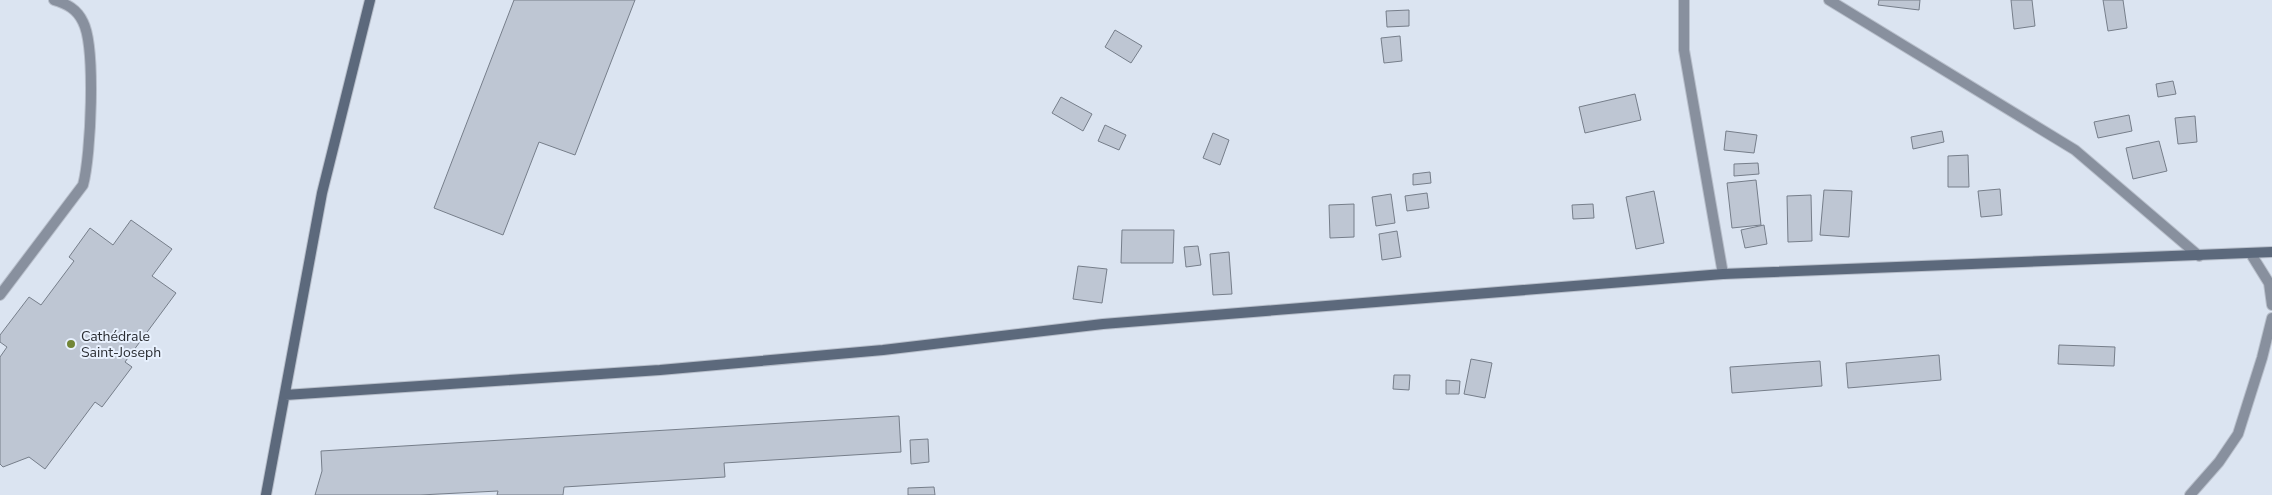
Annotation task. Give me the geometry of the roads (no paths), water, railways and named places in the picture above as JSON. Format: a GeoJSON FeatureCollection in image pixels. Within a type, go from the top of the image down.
{"type":"FeatureCollection","features":[{"type":"Feature","properties":{"kind":"street"},"geometry":{"type":"LineString","coordinates":[[0,295],[83,185],[88,168],[91,66],[84,23],[75,9],[54,0]]}},
{"type":"Feature","properties":{"kind":"street"},"geometry":{"type":"LineString","coordinates":[[266,495],[322,193],[370,0]]}},
{"type":"Feature","properties":{"kind":"street"},"geometry":{"type":"LineString","coordinates":[[1684,0],[1684,50],[1723,274]]}},
{"type":"Feature","properties":{"kind":"street"},"geometry":{"type":"LineString","coordinates":[[1829,0],[2075,150],[2198,256]]}},
{"type":"Feature","properties":{"kind":"street"},"geometry":{"type":"LineString","coordinates":[[285,395],[660,370],[883,350],[1103,324],[1723,274],[2272,252]]}},
{"type":"Feature","properties":{"kind":"street"},"geometry":{"type":"LineString","coordinates":[[2251,254],[2269,283],[2272,304]]}},
{"type":"Feature","properties":{"kind":"street"},"geometry":{"type":"LineString","coordinates":[[2190,495],[2219,462],[2238,434],[2262,358],[2272,318]]}},
{"type":"Feature","properties":{"kind":"place","name":"Cathédrale Saint-Joseph"},"geometry":{"type":"Point","coordinates":[71,344]}}]}
